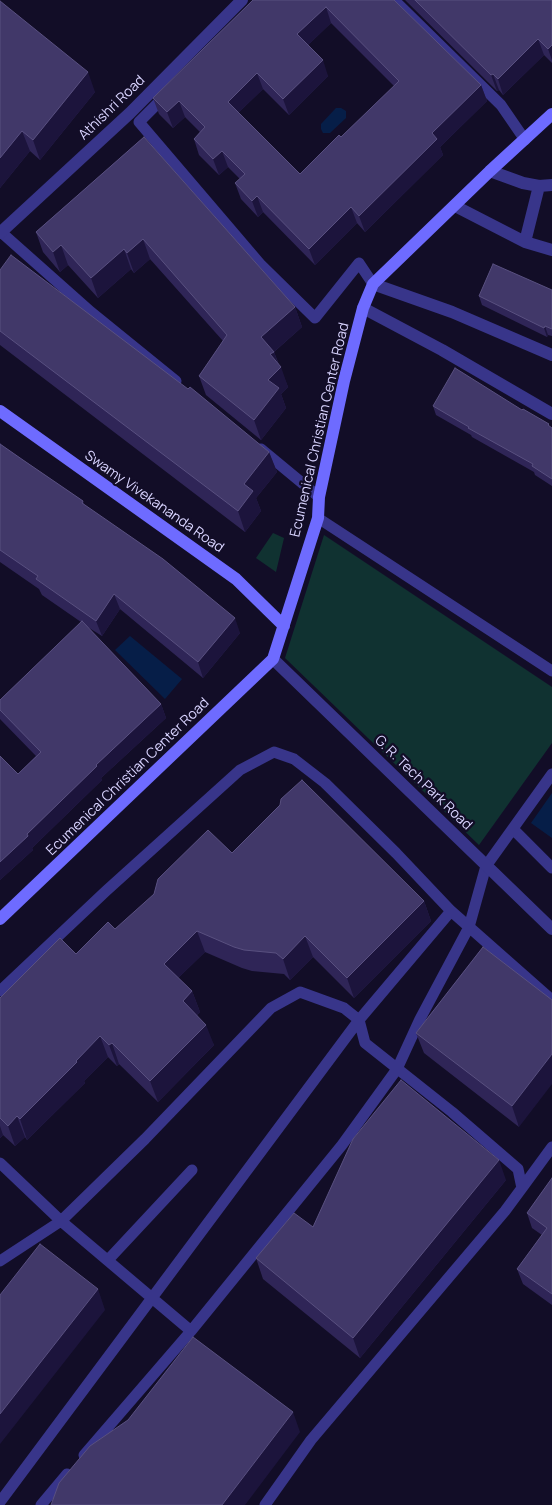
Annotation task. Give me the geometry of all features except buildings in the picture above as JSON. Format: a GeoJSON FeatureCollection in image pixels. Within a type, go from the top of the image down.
{"type":"FeatureCollection","features":[{"type":"Feature","properties":{"kind":"street","name":"Athishri Road"},"geometry":{"type":"LineString","coordinates":[[0,232],[118,124],[242,0]]}},
{"type":"Feature","properties":{"kind":"street","name":"Ecumenical Christian Center Road"},"geometry":{"type":"LineString","coordinates":[[0,920],[273,659],[318,518],[319,497],[344,381],[364,308],[374,284],[490,171],[552,114]]}},
{"type":"Feature","properties":{"kind":"street"},"geometry":{"type":"LineString","coordinates":[[490,171],[523,183],[539,186],[552,185]]}},
{"type":"Feature","properties":{"kind":"street"},"geometry":{"type":"LineString","coordinates":[[525,242],[539,186]]}},
{"type":"Feature","properties":{"kind":"street"},"geometry":{"type":"LineString","coordinates":[[454,206],[525,242],[552,250]]}},
{"type":"Feature","properties":{"kind":"street"},"geometry":{"type":"LineString","coordinates":[[374,284],[452,312],[552,355]]}},
{"type":"Feature","properties":{"kind":"street"},"geometry":{"type":"LineString","coordinates":[[364,308],[442,350],[552,414]]}},
{"type":"Feature","properties":{"kind":"street","name":"Swamy Vivekananda Road"},"geometry":{"type":"LineString","coordinates":[[0,411],[236,579],[284,626]]}},
{"type":"Feature","properties":{"kind":"street","name":"G. R. Tech Park Road"},"geometry":{"type":"LineString","coordinates":[[273,659],[552,929]]}},
{"type":"Feature","properties":{"kind":"lane"},"geometry":{"type":"LineString","coordinates":[[394,0],[501,105],[525,140]]}},
{"type":"Feature","properties":{"kind":"lane"},"geometry":{"type":"LineString","coordinates":[[173,88],[139,122],[261,265],[315,318],[359,263],[374,284]]}},
{"type":"Feature","properties":{"kind":"lane"},"geometry":{"type":"LineString","coordinates":[[0,232],[91,312],[182,386]]}},
{"type":"Feature","properties":{"kind":"lane"},"geometry":{"type":"LineString","coordinates":[[251,442],[319,497]]}},
{"type":"Feature","properties":{"kind":"lane"},"geometry":{"type":"LineString","coordinates":[[318,518],[552,671]]}},
{"type":"Feature","properties":{"kind":"lane"},"geometry":{"type":"LineString","coordinates":[[0,991],[106,891],[240,770],[274,752],[294,759],[325,783],[451,911],[552,1000]]}},
{"type":"Feature","properties":{"kind":"lane"},"geometry":{"type":"LineString","coordinates":[[41,1505],[191,1331],[342,1145],[397,1069],[420,1019],[469,927],[486,866],[552,774]]}},
{"type":"Feature","properties":{"kind":"lane"},"geometry":{"type":"LineString","coordinates":[[513,829],[552,868]]}},
{"type":"Feature","properties":{"kind":"lane"},"geometry":{"type":"LineString","coordinates":[[0,1502],[359,1020],[451,911]]}},
{"type":"Feature","properties":{"kind":"lane"},"geometry":{"type":"LineString","coordinates":[[0,1261],[61,1221],[145,1139],[271,1008],[300,992],[344,1008],[359,1020],[366,1043],[518,1168],[522,1188]]}},
{"type":"Feature","properties":{"kind":"lane"},"geometry":{"type":"LineString","coordinates":[[265,1505],[310,1440],[505,1211],[552,1147]]}},
{"type":"Feature","properties":{"kind":"lane"},"geometry":{"type":"LineString","coordinates":[[0,1163],[61,1221],[191,1331]]}},
{"type":"Feature","properties":{"kind":"lane"},"geometry":{"type":"LineString","coordinates":[[108,1260],[192,1170]]}},
{"type":"Feature","properties":{"kind":"green space"},"geometry":{"type":"Polygon","coordinates":[[[273,533],[284,538],[276,572],[256,558],[273,533]]]}},
{"type":"Feature","properties":{"kind":"green space"},"geometry":{"type":"Polygon","coordinates":[[[324,535],[552,687],[552,743],[479,845],[285,658],[324,535]]]}},
{"type":"Feature","properties":{"kind":"water"},"geometry":{"type":"Polygon","coordinates":[[[336,108],[346,111],[346,118],[330,133],[323,133],[321,124],[336,108]]]}},
{"type":"Feature","properties":{"kind":"water"},"geometry":{"type":"Polygon","coordinates":[[[130,636],[182,679],[165,699],[115,650],[130,636]]]}},
{"type":"Feature","properties":{"kind":"water"},"geometry":{"type":"Polygon","coordinates":[[[552,793],[552,838],[531,823],[552,793]]]}}]}
